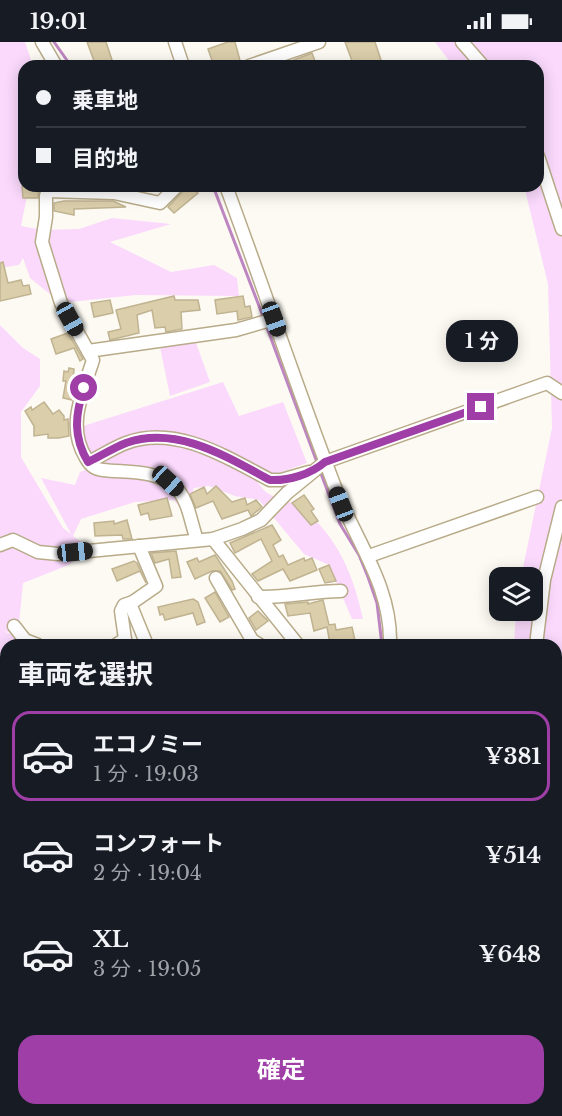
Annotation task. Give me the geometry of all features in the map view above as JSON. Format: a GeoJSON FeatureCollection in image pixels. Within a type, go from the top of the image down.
{"type":"FeatureCollection","features":[{"type":"Feature","properties":{"kind":"street"},"geometry":{"type":"LineString","coordinates":[[42,42],[52,60]]}},
{"type":"Feature","properties":{"kind":"street"},"geometry":{"type":"LineString","coordinates":[[175,42],[181,60]]}},
{"type":"Feature","properties":{"kind":"street"},"geometry":{"type":"LineString","coordinates":[[267,60],[320,42]]}},
{"type":"Feature","properties":{"kind":"street"},"geometry":{"type":"LineString","coordinates":[[462,42],[478,60]]}},
{"type":"Feature","properties":{"kind":"street"},"geometry":{"type":"LineString","coordinates":[[544,174],[562,229]]}},
{"type":"Feature","properties":{"kind":"street"},"geometry":{"type":"LineString","coordinates":[[48,192],[42,242],[61,303],[93,360],[78,407],[76,422],[81,450],[88,462],[100,470],[131,471],[168,481],[184,500],[197,540]]}},
{"type":"Feature","properties":{"kind":"street"},"geometry":{"type":"LineString","coordinates":[[98,192],[114,193],[160,203],[171,192]]}},
{"type":"Feature","properties":{"kind":"street"},"geometry":{"type":"LineString","coordinates":[[228,192],[341,504],[369,556],[387,611],[389,639]]}},
{"type":"Feature","properties":{"kind":"street"},"geometry":{"type":"LineString","coordinates":[[88,351],[236,330],[274,319]]}},
{"type":"Feature","properties":{"kind":"street"},"geometry":{"type":"LineString","coordinates":[[0,545],[13,540],[38,552],[58,554],[213,539],[261,520],[287,493],[325,462],[548,383],[562,393]]}},
{"type":"Feature","properties":{"kind":"street"},"geometry":{"type":"LineString","coordinates":[[88,462],[127,443],[169,440],[203,446],[270,480],[280,480],[315,470]]}},
{"type":"Feature","properties":{"kind":"street"},"geometry":{"type":"LineString","coordinates":[[369,556],[537,496]]}},
{"type":"Feature","properties":{"kind":"street"},"geometry":{"type":"LineString","coordinates":[[537,639],[544,580],[562,507]]}},
{"type":"Feature","properties":{"kind":"street"},"geometry":{"type":"LineString","coordinates":[[213,539],[293,639]]}},
{"type":"Feature","properties":{"kind":"street"},"geometry":{"type":"LineString","coordinates":[[125,639],[121,611],[124,605],[133,602],[156,586],[139,546]]}},
{"type":"Feature","properties":{"kind":"street"},"geometry":{"type":"LineString","coordinates":[[216,578],[251,639]]}},
{"type":"Feature","properties":{"kind":"street"},"geometry":{"type":"LineString","coordinates":[[258,597],[280,598],[314,591],[341,591]]}},
{"type":"Feature","properties":{"kind":"street"},"geometry":{"type":"LineString","coordinates":[[133,602],[133,611],[145,639]]}},
{"type":"Feature","properties":{"kind":"street"},"geometry":{"type":"LineString","coordinates":[[14,626],[26,639]]}},
{"type":"Feature","properties":{"kind":"shaded area"},"geometry":{"type":"Polygon","coordinates":[[[0,42],[25,42],[31,60],[18,60],[18,192],[28,192],[21,226],[43,230],[79,229],[112,218],[171,224],[110,242],[171,272],[214,265],[237,278],[239,296],[136,295],[61,303],[30,278],[23,258],[19,265],[0,268],[0,42]]]}},
{"type":"Feature","properties":{"kind":"shaded area"},"geometry":{"type":"Polygon","coordinates":[[[435,42],[562,42],[562,639],[514,639],[515,621],[543,621],[543,567],[523,567],[552,428],[548,284],[525,192],[544,192],[544,60],[448,60],[435,42]]]}},
{"type":"Feature","properties":{"kind":"shaded area"},"geometry":{"type":"Polygon","coordinates":[[[0,325],[23,348],[40,359],[40,386],[21,412],[21,457],[63,528],[71,534],[41,478],[75,485],[80,472],[131,448],[164,444],[190,448],[239,468],[252,477],[266,492],[299,506],[315,520],[326,532],[343,559],[355,588],[363,619],[352,619],[329,565],[304,554],[259,500],[235,496],[209,486],[194,488],[187,509],[180,508],[174,500],[135,502],[81,519],[73,536],[92,550],[66,566],[23,583],[18,634],[3,631],[23,639],[0,639],[0,325]]]}},
{"type":"Feature","properties":{"kind":"shaded area"},"geometry":{"type":"Polygon","coordinates":[[[195,340],[210,382],[170,396],[160,347],[195,340]]]}},
{"type":"Feature","properties":{"kind":"shaded area"},"geometry":{"type":"Polygon","coordinates":[[[223,382],[239,416],[283,402],[307,463],[270,476],[213,444],[153,433],[128,435],[91,454],[80,427],[223,382]]]}},
{"type":"Feature","properties":{"kind":"building"},"geometry":{"type":"Polygon","coordinates":[[[87,42],[106,42],[112,60],[94,60],[87,42]]]}},
{"type":"Feature","properties":{"kind":"building"},"geometry":{"type":"Polygon","coordinates":[[[235,42],[240,60],[212,60],[208,49],[235,42]]]}},
{"type":"Feature","properties":{"kind":"building"},"geometry":{"type":"Polygon","coordinates":[[[345,42],[375,42],[381,60],[352,60],[345,42]]]}},
{"type":"Feature","properties":{"kind":"building"},"geometry":{"type":"Polygon","coordinates":[[[312,53],[315,60],[294,60],[312,53]]]}},
{"type":"Feature","properties":{"kind":"building"},"geometry":{"type":"Polygon","coordinates":[[[22,192],[38,192],[38,198],[23,198],[22,192]]]}},
{"type":"Feature","properties":{"kind":"building"},"geometry":{"type":"Polygon","coordinates":[[[182,192],[198,193],[174,213],[168,207],[182,192]]]}},
{"type":"Feature","properties":{"kind":"building"},"geometry":{"type":"Polygon","coordinates":[[[113,201],[126,207],[74,209],[74,215],[54,211],[54,203],[113,201]]]}},
{"type":"Feature","properties":{"kind":"building"},"geometry":{"type":"Polygon","coordinates":[[[3,262],[8,283],[21,280],[23,286],[29,285],[31,294],[0,301],[0,263],[3,262]]]}},
{"type":"Feature","properties":{"kind":"building"},"geometry":{"type":"Polygon","coordinates":[[[174,296],[175,300],[198,300],[200,310],[181,312],[182,329],[166,332],[165,327],[155,328],[152,310],[137,315],[139,333],[110,340],[108,332],[121,329],[116,310],[174,296]]]}},
{"type":"Feature","properties":{"kind":"building"},"geometry":{"type":"Polygon","coordinates":[[[243,296],[245,307],[250,306],[252,317],[238,320],[237,311],[217,314],[215,300],[243,296]]]}},
{"type":"Feature","properties":{"kind":"building"},"geometry":{"type":"Polygon","coordinates":[[[110,300],[113,313],[94,317],[91,303],[110,300]]]}},
{"type":"Feature","properties":{"kind":"building"},"geometry":{"type":"Polygon","coordinates":[[[68,333],[83,359],[80,361],[74,348],[56,354],[51,339],[68,333]]]}},
{"type":"Feature","properties":{"kind":"building"},"geometry":{"type":"Polygon","coordinates":[[[69,368],[74,369],[72,400],[63,398],[66,381],[63,381],[64,371],[68,372],[69,368]]]}},
{"type":"Feature","properties":{"kind":"building"},"geometry":{"type":"Polygon","coordinates":[[[44,402],[53,414],[59,410],[64,420],[68,419],[69,436],[48,438],[48,434],[34,436],[34,426],[25,411],[31,407],[32,410],[44,402]]]}},
{"type":"Feature","properties":{"kind":"building"},"geometry":{"type":"Polygon","coordinates":[[[216,486],[232,502],[245,498],[247,505],[256,500],[262,507],[251,516],[248,510],[222,519],[213,501],[196,508],[190,494],[204,487],[207,494],[216,486]]]}},
{"type":"Feature","properties":{"kind":"building"},"geometry":{"type":"Polygon","coordinates":[[[304,495],[314,509],[311,511],[318,521],[311,525],[292,503],[304,495]]]}},
{"type":"Feature","properties":{"kind":"building"},"geometry":{"type":"Polygon","coordinates":[[[167,498],[172,516],[150,520],[148,513],[141,515],[138,505],[167,498]]]}},
{"type":"Feature","properties":{"kind":"building"},"geometry":{"type":"Polygon","coordinates":[[[127,520],[132,539],[123,539],[122,535],[95,536],[94,523],[114,521],[114,524],[127,520]]]}},
{"type":"Feature","properties":{"kind":"building"},"geometry":{"type":"Polygon","coordinates":[[[272,525],[281,540],[273,545],[279,557],[283,555],[288,565],[304,558],[305,561],[312,558],[317,570],[290,581],[283,569],[258,581],[252,574],[272,561],[261,539],[235,553],[230,543],[272,525]]]}},
{"type":"Feature","properties":{"kind":"building"},"geometry":{"type":"Polygon","coordinates":[[[176,551],[181,577],[172,578],[169,559],[155,563],[151,553],[176,551]]]}},
{"type":"Feature","properties":{"kind":"building"},"geometry":{"type":"Polygon","coordinates":[[[215,555],[235,589],[232,590],[220,571],[212,571],[195,579],[187,562],[197,558],[199,562],[215,555]]]}},
{"type":"Feature","properties":{"kind":"building"},"geometry":{"type":"Polygon","coordinates":[[[134,561],[137,563],[146,583],[140,571],[117,581],[112,569],[134,561]]]}},
{"type":"Feature","properties":{"kind":"building"},"geometry":{"type":"Polygon","coordinates":[[[329,565],[336,581],[325,583],[319,569],[329,565]]]}},
{"type":"Feature","properties":{"kind":"building"},"geometry":{"type":"Polygon","coordinates":[[[215,592],[229,617],[220,622],[205,598],[215,592]]]}},
{"type":"Feature","properties":{"kind":"building"},"geometry":{"type":"Polygon","coordinates":[[[193,599],[198,602],[205,622],[197,625],[193,613],[165,620],[163,614],[160,615],[158,607],[193,599]]]}},
{"type":"Feature","properties":{"kind":"building"},"geometry":{"type":"Polygon","coordinates":[[[323,600],[329,625],[335,624],[336,630],[352,627],[355,639],[329,639],[327,627],[314,631],[310,613],[288,616],[285,604],[308,602],[308,604],[323,600]]]}},
{"type":"Feature","properties":{"kind":"building"},"geometry":{"type":"Polygon","coordinates":[[[258,611],[268,621],[256,630],[249,618],[258,611]]]}},
{"type":"Feature","properties":{"kind":"waterway"},"geometry":{"type":"LineString","coordinates":[[54,42],[67,60]]}},
{"type":"Feature","properties":{"kind":"waterway"},"geometry":{"type":"LineString","coordinates":[[215,192],[264,319]]}},
{"type":"Feature","properties":{"kind":"waterway"},"geometry":{"type":"LineString","coordinates":[[266,325],[318,465]]}},
{"type":"Feature","properties":{"kind":"waterway"},"geometry":{"type":"LineString","coordinates":[[320,471],[340,524],[359,555],[368,577],[377,603],[381,639]]}},
{"type":"Feature","properties":{"kind":"route"},"geometry":{"type":"LineString","coordinates":[[84,388],[76,422],[81,450],[88,462],[127,443],[144,440],[187,441],[229,458],[270,480],[280,480],[315,470],[325,462],[481,407]]}}]}
